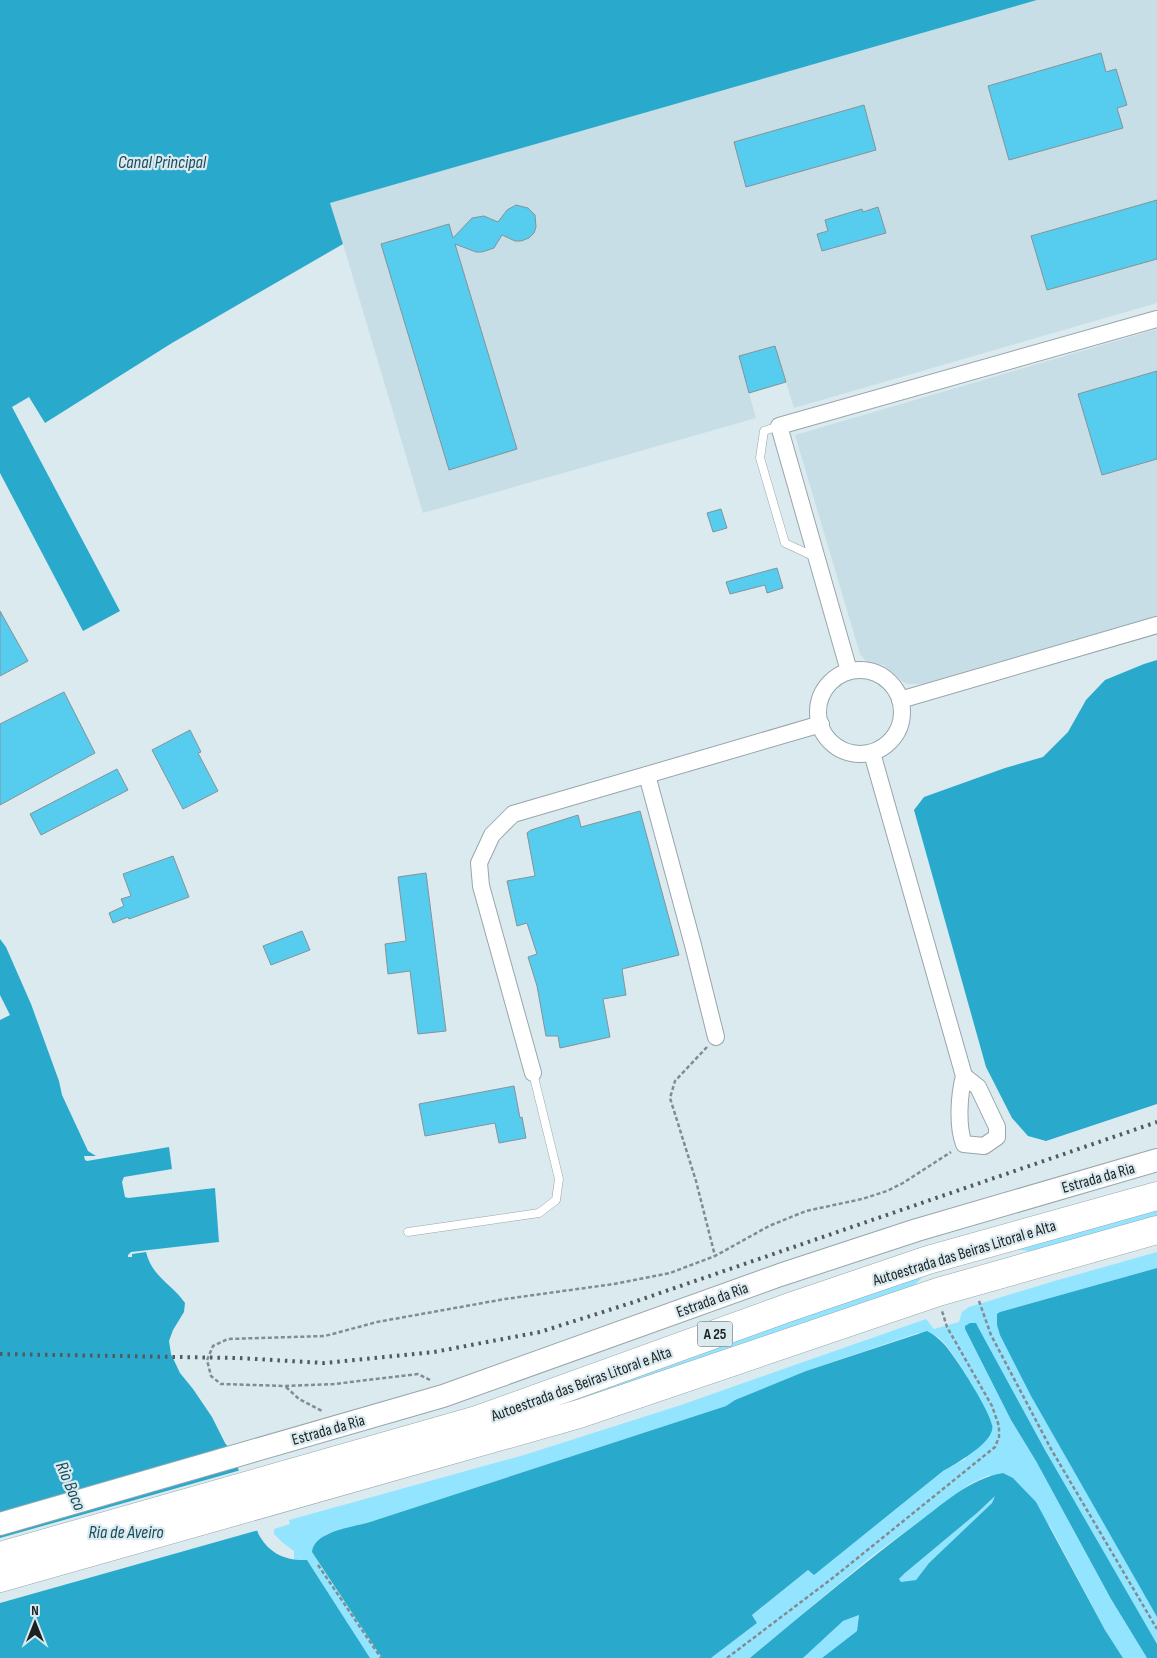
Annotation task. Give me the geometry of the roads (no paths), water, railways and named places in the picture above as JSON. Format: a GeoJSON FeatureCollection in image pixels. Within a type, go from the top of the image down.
{"type":"FeatureCollection","features":[{"type":"Feature","properties":{"kind":"highway","name":"Autoestrada das Beiras Litoral e Alta"},"geometry":{"type":"LineString","coordinates":[[0,1578],[277,1489],[478,1420],[767,1315],[928,1260],[1157,1196]]}},
{"type":"Feature","properties":{"kind":"highway","name":"Autoestrada das Beiras Litoral e Alta"},"geometry":{"type":"LineString","coordinates":[[0,1556],[579,1414],[938,1292],[1157,1230]]}},
{"type":"Feature","properties":{"kind":"street"},"geometry":{"type":"LineString","coordinates":[[849,671],[779,426],[1157,320]]}},
{"type":"Feature","properties":{"kind":"street"},"geometry":{"type":"LineString","coordinates":[[900,700],[1157,625]]}},
{"type":"Feature","properties":{"kind":"street"},"geometry":{"type":"LineString","coordinates":[[868,670],[885,677],[898,691],[900,700],[903,710],[900,728],[889,744],[872,753],[853,753],[835,746],[823,732],[818,714],[821,695],[832,680],[849,671],[868,670]]}},
{"type":"Feature","properties":{"kind":"street"},"geometry":{"type":"LineString","coordinates":[[533,1073],[481,886],[479,863],[492,835],[512,814],[821,724]]}},
{"type":"Feature","properties":{"kind":"street"},"geometry":{"type":"LineString","coordinates":[[872,753],[964,1076],[960,1090],[960,1135],[964,1144],[984,1146],[997,1137],[998,1127],[978,1087],[964,1076]]}},
{"type":"Feature","properties":{"kind":"street"},"geometry":{"type":"LineString","coordinates":[[647,775],[716,1038]]}},
{"type":"Feature","properties":{"kind":"street","name":"Estrada da Ria"},"geometry":{"type":"LineString","coordinates":[[0,1524],[443,1396],[780,1275],[917,1230],[1157,1160]]}},
{"type":"Feature","properties":{"kind":"lane"},"geometry":{"type":"LineString","coordinates":[[779,426],[764,431],[760,458],[785,543],[817,558]]}},
{"type":"Feature","properties":{"kind":"lane"},"geometry":{"type":"LineString","coordinates":[[408,1232],[538,1213],[556,1200],[559,1179],[533,1073]]}},
{"type":"Feature","properties":{"kind":"water","name":"Canal Principal"},"geometry":{"type":"Polygon","coordinates":[[[0,0],[1037,0],[330,203],[343,244],[172,343],[45,423],[29,397],[12,407],[120,611],[83,631],[0,473],[0,0]]]}},
{"type":"Feature","properties":{"kind":"water"},"geometry":{"type":"Polygon","coordinates":[[[1157,660],[1157,1104],[1046,1141],[1028,1136],[1012,1118],[986,1067],[914,810],[924,797],[1005,768],[1043,757],[1068,732],[1086,700],[1105,680],[1157,660]]]}},
{"type":"Feature","properties":{"kind":"water","name":"Ria de Aveiro"},"geometry":{"type":"Polygon","coordinates":[[[0,939],[6,947],[31,1004],[59,1081],[62,1095],[88,1151],[96,1156],[84,1156],[85,1160],[169,1147],[172,1169],[124,1177],[122,1182],[125,1197],[215,1188],[219,1242],[131,1252],[128,1257],[132,1257],[132,1254],[146,1252],[153,1268],[185,1303],[184,1312],[173,1330],[169,1341],[171,1354],[180,1373],[212,1417],[225,1443],[234,1455],[258,1533],[262,1540],[272,1551],[284,1557],[307,1560],[370,1658],[0,1658],[0,1020],[10,1015],[0,995],[0,939]]]}},
{"type":"Feature","properties":{"kind":"water"},"geometry":{"type":"Polygon","coordinates":[[[1157,1268],[1157,1617],[1031,1396],[1000,1335],[997,1325],[997,1314],[1157,1268]]]}},
{"type":"Feature","properties":{"kind":"water"},"geometry":{"type":"Polygon","coordinates":[[[970,1323],[976,1323],[1045,1450],[1157,1644],[1157,1658],[1147,1658],[1111,1599],[1036,1461],[1011,1420],[965,1329],[965,1326],[970,1323]]]}},
{"type":"Feature","properties":{"kind":"water"},"geometry":{"type":"Polygon","coordinates":[[[927,1331],[948,1349],[979,1396],[992,1426],[992,1431],[988,1438],[970,1454],[943,1471],[814,1575],[808,1570],[752,1615],[757,1623],[711,1658],[382,1658],[312,1552],[314,1545],[320,1539],[336,1531],[370,1522],[726,1406],[735,1400],[806,1371],[927,1331]]]}},
{"type":"Feature","properties":{"kind":"water"},"geometry":{"type":"Polygon","coordinates":[[[1003,1473],[1013,1478],[1036,1502],[1105,1630],[1123,1658],[822,1658],[857,1631],[859,1615],[843,1621],[803,1658],[750,1658],[853,1573],[946,1501],[968,1486],[1003,1473]],[[995,1496],[905,1573],[899,1579],[901,1582],[916,1580],[929,1563],[992,1503],[995,1496]]]}},
{"type":"Feature","properties":{"kind":"railway"},"geometry":{"type":"LineString","coordinates":[[0,1354],[239,1358],[324,1363],[434,1352],[540,1332],[631,1303],[1157,1122]]}},
{"type":"Feature","properties":{"kind":"water label","name":"Rio Boco"},"geometry":{"type":"Point","coordinates":[71,1486]}}]}
